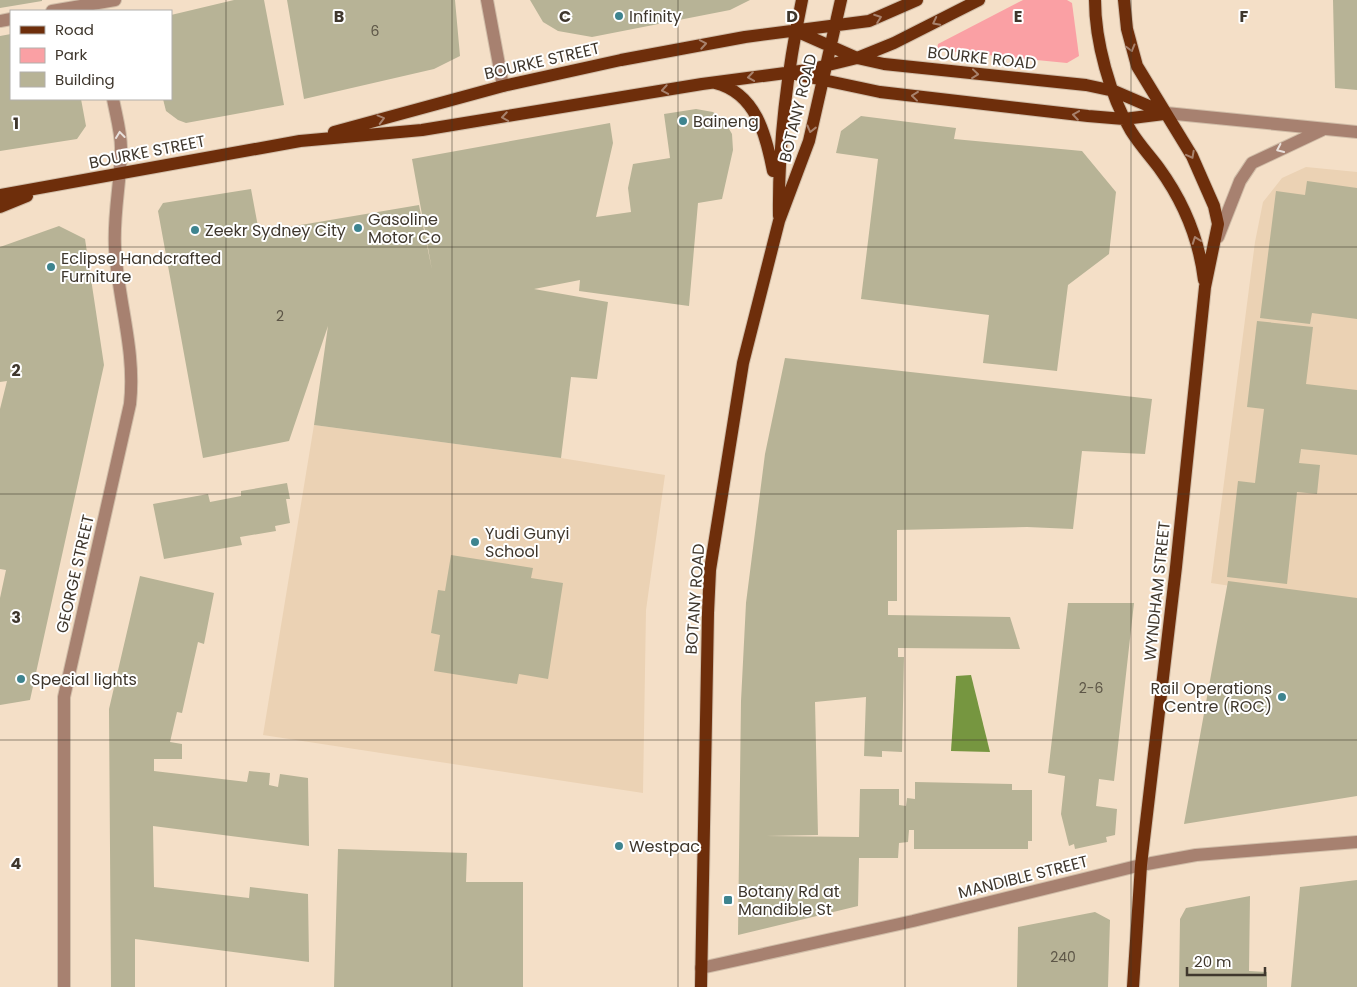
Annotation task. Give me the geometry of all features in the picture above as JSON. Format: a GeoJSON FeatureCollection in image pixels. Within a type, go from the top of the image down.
{"type":"FeatureCollection","features":[{"type":"Feature","properties":{"kind":"main road","name":"BOTANY ROAD"},"geometry":{"type":"LineString","coordinates":[[779,220],[778,156],[788,72],[802,0]]}},
{"type":"Feature","properties":{"kind":"main road","name":"BOTANY ROAD"},"geometry":{"type":"LineString","coordinates":[[701,987],[710,570],[743,363],[779,220],[803,160],[841,0]]}},
{"type":"Feature","properties":{"kind":"main road","name":"BOURKE STREET"},"geometry":{"type":"LineString","coordinates":[[300,141],[503,86],[674,49],[745,37],[869,21],[917,0]]}},
{"type":"Feature","properties":{"kind":"main road","name":"BOURKE STREET"},"geometry":{"type":"LineString","coordinates":[[0,195],[119,172],[300,141],[431,128],[713,82],[826,66],[857,58],[894,43],[979,0]]}},
{"type":"Feature","properties":{"kind":"main road","name":"WYNDHAM STREET"},"geometry":{"type":"LineString","coordinates":[[1095,0],[1099,46],[1124,119],[1172,188],[1187,216],[1198,244],[1204,287]]}},
{"type":"Feature","properties":{"kind":"main road","name":"WYNDHAM STREET"},"geometry":{"type":"LineString","coordinates":[[1124,0],[1126,29],[1137,66],[1192,156],[1214,206],[1218,224],[1216,243],[1204,287],[1176,567],[1141,865],[1133,987]]}},
{"type":"Feature","properties":{"kind":"main road","name":"BOURKE ROAD"},"geometry":{"type":"LineString","coordinates":[[796,31],[857,58],[896,66],[1069,83],[1114,91],[1166,113]]}},
{"type":"Feature","properties":{"kind":"main road","name":"BOURKE ROAD"},"geometry":{"type":"LineString","coordinates":[[788,72],[822,81],[880,92],[1124,119],[1166,113]]}},
{"type":"Feature","properties":{"kind":"main road"},"geometry":{"type":"LineString","coordinates":[[713,82],[738,93],[751,107],[758,120],[770,158],[779,220]]}},
{"type":"Feature","properties":{"kind":"main road"},"geometry":{"type":"LineString","coordinates":[[0,207],[47,187]]}},
{"type":"Feature","properties":{"kind":"street"},"geometry":{"type":"LineString","coordinates":[[60,10],[97,5],[115,0]]}},
{"type":"Feature","properties":{"kind":"street"},"geometry":{"type":"LineString","coordinates":[[486,0],[503,86]]}},
{"type":"Feature","properties":{"kind":"street","name":"GEORGE STREET"},"geometry":{"type":"LineString","coordinates":[[64,987],[64,697],[130,404],[132,382],[131,358],[115,250],[114,219],[119,172],[120,138],[113,100]]}},
{"type":"Feature","properties":{"kind":"street","name":"BOURKE ROAD"},"geometry":{"type":"LineString","coordinates":[[1166,113],[1357,132]]}},
{"type":"Feature","properties":{"kind":"street"},"geometry":{"type":"LineString","coordinates":[[1216,243],[1240,181],[1252,163],[1324,129]]}},
{"type":"Feature","properties":{"kind":"street","name":"MANDIBLE STREET"},"geometry":{"type":"LineString","coordinates":[[702,968],[913,921],[1141,865],[1196,856],[1357,842]]}},
{"type":"Feature","properties":{"kind":"shaded area"},"geometry":{"type":"Polygon","coordinates":[[[1306,167],[1357,172],[1357,605],[1211,583],[1255,242],[1263,202],[1282,178],[1306,167]]]}},
{"type":"Feature","properties":{"kind":"shaded area","name":"Yudi Gunyi School"},"geometry":{"type":"Polygon","coordinates":[[[314,425],[561,458],[665,475],[646,610],[643,793],[263,735],[314,425]]]}},
{"type":"Feature","properties":{"kind":"shaded area"},"geometry":{"type":"Polygon","coordinates":[[[971,675],[990,752],[951,751],[956,676],[971,675]]]}},
{"type":"Feature","properties":{"kind":"green space"},"geometry":{"type":"Polygon","coordinates":[[[1023,0],[1067,0],[1072,3],[1079,56],[1067,63],[937,50],[938,44],[1023,0]]]}},
{"type":"Feature","properties":{"kind":"building"},"geometry":{"type":"Polygon","coordinates":[[[0,0],[42,0],[42,1],[0,8],[0,0]]]}},
{"type":"Feature","properties":{"kind":"building"},"geometry":{"type":"Polygon","coordinates":[[[234,0],[264,0],[284,105],[186,123],[178,120],[166,111],[163,100],[172,100],[172,15],[234,0]]]}},
{"type":"Feature","properties":{"kind":"building"},"geometry":{"type":"Polygon","coordinates":[[[287,0],[455,0],[460,56],[434,69],[304,99],[287,0]]]}},
{"type":"Feature","properties":{"kind":"building","name":"Infinity"},"geometry":{"type":"Polygon","coordinates":[[[530,0],[750,0],[730,10],[592,37],[558,31],[543,22],[530,0]]]}},
{"type":"Feature","properties":{"kind":"building"},"geometry":{"type":"Polygon","coordinates":[[[1333,0],[1357,0],[1357,90],[1335,88],[1333,0]]]}},
{"type":"Feature","properties":{"kind":"building"},"geometry":{"type":"Polygon","coordinates":[[[10,34],[10,100],[81,100],[86,126],[77,139],[0,151],[0,36],[10,34]]]}},
{"type":"Feature","properties":{"kind":"building"},"geometry":{"type":"Polygon","coordinates":[[[696,109],[713,112],[725,122],[732,134],[733,150],[722,199],[698,203],[689,306],[579,291],[580,280],[534,289],[608,302],[597,379],[571,377],[561,458],[314,425],[328,326],[289,441],[203,458],[158,211],[163,203],[251,189],[259,232],[419,205],[432,270],[412,159],[610,123],[613,143],[596,217],[631,212],[628,188],[633,164],[670,158],[664,114],[696,109]]]}},
{"type":"Feature","properties":{"kind":"building"},"geometry":{"type":"Polygon","coordinates":[[[861,116],[956,128],[954,139],[1082,151],[1116,192],[1109,254],[1068,285],[1057,371],[983,363],[989,315],[861,299],[878,159],[836,153],[841,131],[861,116]]]}},
{"type":"Feature","properties":{"kind":"building"},"geometry":{"type":"Polygon","coordinates":[[[1307,181],[1357,188],[1357,319],[1312,313],[1310,324],[1260,318],[1276,191],[1305,195],[1307,181]]]}},
{"type":"Feature","properties":{"kind":"building"},"geometry":{"type":"Polygon","coordinates":[[[59,226],[85,239],[104,365],[30,700],[0,705],[0,598],[6,570],[0,569],[0,409],[7,381],[0,382],[0,247],[59,226]]]}},
{"type":"Feature","properties":{"kind":"building"},"geometry":{"type":"Polygon","coordinates":[[[1257,321],[1313,327],[1306,384],[1357,390],[1357,455],[1301,449],[1299,463],[1320,465],[1317,494],[1297,492],[1287,584],[1227,577],[1238,481],[1255,483],[1264,409],[1247,407],[1257,321]]]}},
{"type":"Feature","properties":{"kind":"building"},"geometry":{"type":"Polygon","coordinates":[[[785,358],[1152,399],[1145,454],[1082,451],[1073,529],[1027,527],[897,530],[897,601],[888,601],[888,615],[1010,617],[1020,649],[898,648],[898,657],[904,657],[902,752],[882,751],[882,757],[864,756],[866,697],[815,702],[818,835],[766,836],[859,837],[860,789],[899,789],[899,805],[906,806],[907,798],[915,799],[915,782],[1012,784],[1012,790],[1032,790],[1032,841],[1028,841],[1028,849],[914,849],[914,830],[909,830],[908,842],[899,843],[898,858],[859,858],[858,906],[738,935],[741,701],[746,603],[765,454],[785,358]]]}},
{"type":"Feature","properties":{"kind":"building"},"geometry":{"type":"Polygon","coordinates":[[[287,483],[290,499],[286,499],[290,523],[275,526],[276,531],[240,537],[242,545],[164,559],[153,504],[208,494],[210,502],[241,496],[241,491],[287,483]]]}},
{"type":"Feature","properties":{"kind":"building"},"geometry":{"type":"Polygon","coordinates":[[[451,555],[533,568],[531,578],[563,583],[548,679],[519,674],[517,684],[434,671],[440,635],[431,633],[438,590],[445,591],[451,555]]]}},
{"type":"Feature","properties":{"kind":"building"},"geometry":{"type":"Polygon","coordinates":[[[140,576],[214,593],[204,644],[198,642],[182,713],[177,712],[170,742],[182,744],[182,759],[154,759],[154,771],[247,782],[249,771],[270,773],[269,785],[278,787],[280,774],[308,778],[309,846],[153,826],[154,887],[249,898],[250,887],[308,894],[309,962],[135,939],[135,987],[111,987],[109,709],[140,576]]]}},
{"type":"Feature","properties":{"kind":"building","name":"Rail Operations Centre (ROC)"},"geometry":{"type":"Polygon","coordinates":[[[1228,581],[1357,598],[1357,796],[1184,824],[1228,581]]]}},
{"type":"Feature","properties":{"kind":"building"},"geometry":{"type":"Polygon","coordinates":[[[1068,603],[1134,603],[1114,781],[1099,779],[1096,806],[1117,809],[1115,835],[1106,837],[1107,842],[1075,849],[1074,844],[1069,846],[1061,814],[1065,776],[1048,773],[1068,603]]]}},
{"type":"Feature","properties":{"kind":"building"},"geometry":{"type":"Polygon","coordinates":[[[338,849],[467,853],[466,882],[523,882],[523,987],[334,987],[338,849]]]}},
{"type":"Feature","properties":{"kind":"building"},"geometry":{"type":"Polygon","coordinates":[[[1357,880],[1357,987],[1291,987],[1300,887],[1357,880]]]}},
{"type":"Feature","properties":{"kind":"building"},"geometry":{"type":"Polygon","coordinates":[[[1250,896],[1249,971],[1267,972],[1267,987],[1179,987],[1180,919],[1186,908],[1250,896]]]}},
{"type":"Feature","properties":{"kind":"building"},"geometry":{"type":"Polygon","coordinates":[[[1095,912],[1110,920],[1108,987],[1017,987],[1018,927],[1095,912]]]}},
{"type":"Feature","properties":{"kind":"place","name":"Infinity"},"geometry":{"type":"Point","coordinates":[619,16]}},
{"type":"Feature","properties":{"kind":"place","name":"Baineng"},"geometry":{"type":"Point","coordinates":[683,121]}},
{"type":"Feature","properties":{"kind":"place","name":"Gasoline Motor Co"},"geometry":{"type":"Point","coordinates":[358,228]}},
{"type":"Feature","properties":{"kind":"place","name":"Zeekr Sydney City"},"geometry":{"type":"Point","coordinates":[195,230]}},
{"type":"Feature","properties":{"kind":"place","name":"Eclipse Handcrafted Furniture"},"geometry":{"type":"Point","coordinates":[51,267]}},
{"type":"Feature","properties":{"kind":"place","name":"Yudi Gunyi School"},"geometry":{"type":"Point","coordinates":[475,542]}},
{"type":"Feature","properties":{"kind":"place","name":"Special lights"},"geometry":{"type":"Point","coordinates":[21,679]}},
{"type":"Feature","properties":{"kind":"place","name":"Rail Operations Centre (ROC)"},"geometry":{"type":"Point","coordinates":[1282,697]}},
{"type":"Feature","properties":{"kind":"place","name":"Westpac"},"geometry":{"type":"Point","coordinates":[619,846]}},
{"type":"Feature","properties":{"kind":"place","name":"Botany Rd at Mandible St"},"geometry":{"type":"Point","coordinates":[728,900]}}]}
